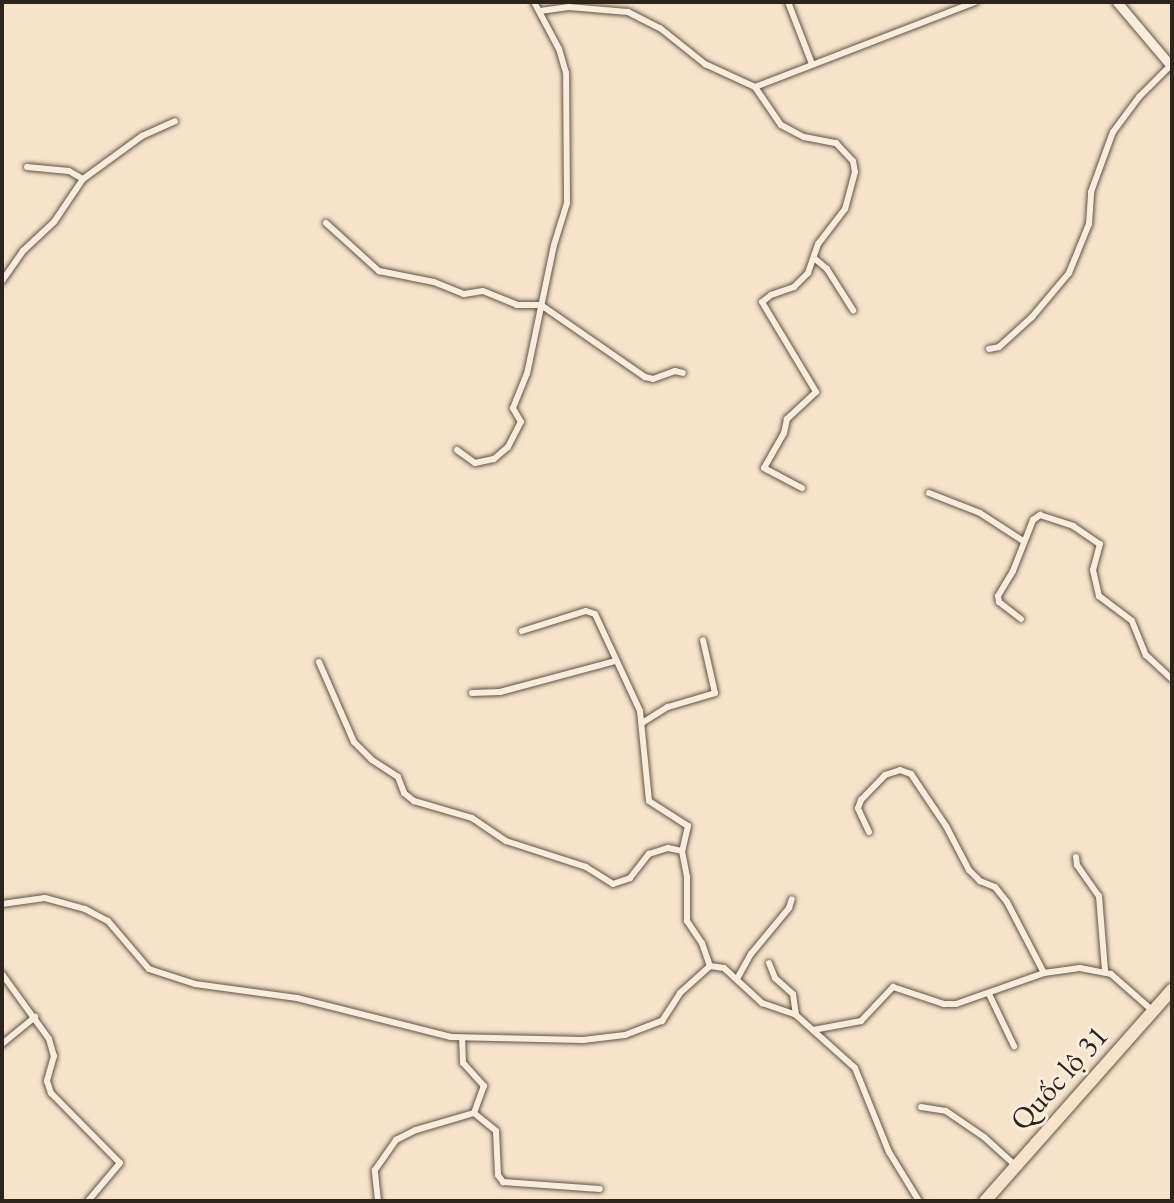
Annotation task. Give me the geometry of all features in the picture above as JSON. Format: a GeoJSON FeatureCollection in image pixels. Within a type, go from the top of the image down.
{"type":"FeatureCollection","features":[{"type":"Feature","properties":{"kind":"highway","name":"Quốc lộ 31"},"geometry":{"type":"LineString","coordinates":[[985,1201],[1172,990]]}},
{"type":"Feature","properties":{"kind":"street"},"geometry":{"type":"LineString","coordinates":[[457,450],[479,463],[494,459],[508,447],[521,422],[513,408],[527,374],[567,203],[566,73],[559,49],[534,2]]}},
{"type":"Feature","properties":{"kind":"street"},"geometry":{"type":"LineString","coordinates":[[788,2],[812,64]]}},
{"type":"Feature","properties":{"kind":"street"},"geometry":{"type":"LineString","coordinates":[[755,87],[975,2]]}},
{"type":"Feature","properties":{"kind":"street"},"geometry":{"type":"LineString","coordinates":[[989,349],[999,347],[1032,317],[1069,273],[1089,224],[1091,192],[1113,132],[1139,97],[1171,66],[1117,2]]}},
{"type":"Feature","properties":{"kind":"street"},"geometry":{"type":"LineString","coordinates":[[540,11],[569,7],[628,12],[660,28],[705,64],[755,87],[775,120],[785,129],[804,137],[836,143],[854,165],[853,187],[845,209],[818,244],[808,273],[797,284],[768,296],[762,305],[816,392],[787,419],[784,433],[764,468],[802,488]]}},
{"type":"Feature","properties":{"kind":"street"},"geometry":{"type":"LineString","coordinates":[[2,281],[23,251],[54,222],[83,179],[142,136],[175,121]]}},
{"type":"Feature","properties":{"kind":"street"},"geometry":{"type":"LineString","coordinates":[[27,167],[69,171],[83,179]]}},
{"type":"Feature","properties":{"kind":"street"},"geometry":{"type":"LineString","coordinates":[[326,223],[379,271],[434,282],[464,294],[483,291],[517,305],[541,305],[645,377],[653,379],[675,371],[683,373]]}},
{"type":"Feature","properties":{"kind":"street"},"geometry":{"type":"LineString","coordinates":[[814,258],[827,269],[853,310]]}},
{"type":"Feature","properties":{"kind":"street"},"geometry":{"type":"LineString","coordinates":[[929,493],[980,513],[1023,541]]}},
{"type":"Feature","properties":{"kind":"street"},"geometry":{"type":"LineString","coordinates":[[1021,619],[997,599],[1023,541],[1038,515],[1073,526],[1101,546],[1093,570],[1099,596],[1132,621],[1146,655],[1172,679]]}},
{"type":"Feature","properties":{"kind":"street"},"geometry":{"type":"LineString","coordinates":[[522,631],[557,618],[592,612],[635,694],[642,723],[648,797],[655,807],[686,823],[682,851],[687,877],[687,921],[702,943],[710,966]]}},
{"type":"Feature","properties":{"kind":"street"},"geometry":{"type":"LineString","coordinates":[[642,723],[668,707],[715,693],[703,640]]}},
{"type":"Feature","properties":{"kind":"street"},"geometry":{"type":"LineString","coordinates":[[472,693],[500,692],[616,661]]}},
{"type":"Feature","properties":{"kind":"street"},"geometry":{"type":"LineString","coordinates":[[319,662],[354,742],[372,760],[398,777],[404,793],[414,801],[472,818],[506,841],[586,867],[613,884],[630,878],[649,854],[668,848],[682,851]]}},
{"type":"Feature","properties":{"kind":"street"},"geometry":{"type":"LineString","coordinates":[[869,832],[858,808],[861,800],[885,775],[900,770],[911,774],[946,826],[969,870],[980,881],[995,887],[1007,902],[1044,973]]}},
{"type":"Feature","properties":{"kind":"street"},"geometry":{"type":"LineString","coordinates":[[1076,857],[1077,865],[1099,896],[1105,971]]}},
{"type":"Feature","properties":{"kind":"street"},"geometry":{"type":"LineString","coordinates":[[2,904],[45,898],[85,909],[108,921],[149,969],[195,984],[297,998],[378,1021],[462,1038],[583,1040],[632,1033],[662,1021],[680,993],[710,966]]}},
{"type":"Feature","properties":{"kind":"street"},"geometry":{"type":"LineString","coordinates":[[737,979],[792,899]]}},
{"type":"Feature","properties":{"kind":"street"},"geometry":{"type":"LineString","coordinates":[[769,963],[775,978],[793,994],[796,1015]]}},
{"type":"Feature","properties":{"kind":"street"},"geometry":{"type":"LineString","coordinates":[[710,966],[724,968],[762,1003],[796,1015],[855,1068],[889,1152],[919,1201]]}},
{"type":"Feature","properties":{"kind":"street"},"geometry":{"type":"LineString","coordinates":[[813,1030],[861,1021],[893,987],[950,1004],[989,994],[1044,973],[1080,968],[1105,971],[1153,1011]]}},
{"type":"Feature","properties":{"kind":"street"},"geometry":{"type":"LineString","coordinates":[[2,974],[44,1028],[54,1051],[47,1081],[51,1093],[120,1163],[88,1201]]}},
{"type":"Feature","properties":{"kind":"street"},"geometry":{"type":"LineString","coordinates":[[989,994],[1014,1046]]}},
{"type":"Feature","properties":{"kind":"street"},"geometry":{"type":"LineString","coordinates":[[2,1044],[35,1017]]}},
{"type":"Feature","properties":{"kind":"street"},"geometry":{"type":"LineString","coordinates":[[462,1038],[463,1063],[484,1086],[474,1113]]}},
{"type":"Feature","properties":{"kind":"street"},"geometry":{"type":"LineString","coordinates":[[921,1107],[946,1111],[984,1137],[1016,1166]]}},
{"type":"Feature","properties":{"kind":"street"},"geometry":{"type":"LineString","coordinates":[[474,1113],[498,1134],[498,1175],[503,1182],[600,1189]]}},
{"type":"Feature","properties":{"kind":"street"},"geometry":{"type":"LineString","coordinates":[[378,1201],[375,1170],[396,1140],[416,1130],[474,1113]]}}]}
